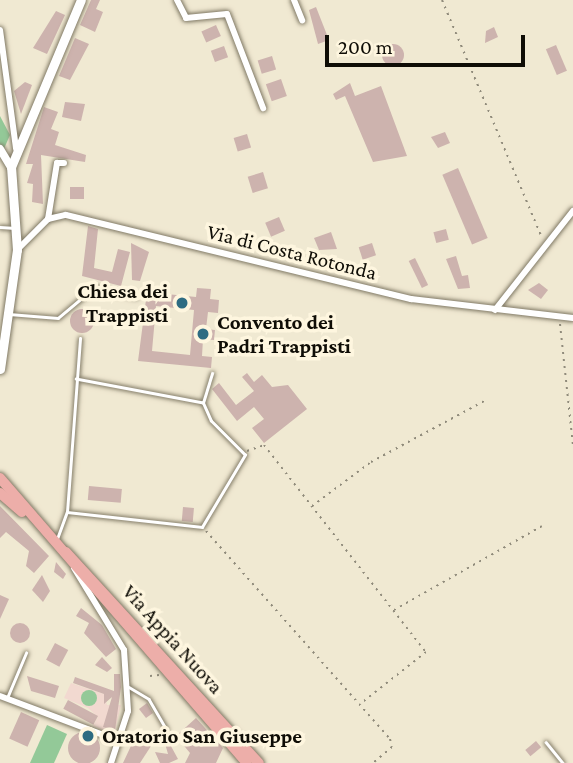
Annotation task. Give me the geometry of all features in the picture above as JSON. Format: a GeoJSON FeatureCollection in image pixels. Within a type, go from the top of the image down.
{"type":"FeatureCollection","features":[{"type":"Feature","properties":{"kind":"main road"},"geometry":{"type":"LineString","coordinates":[[0,368],[4,314],[18,250],[18,228],[10,167],[81,0]]}},
{"type":"Feature","properties":{"kind":"main road","name":"Via Appia Nuova"},"geometry":{"type":"LineString","coordinates":[[0,478],[55,542],[259,763]]}},
{"type":"Feature","properties":{"kind":"main road"},"geometry":{"type":"LineString","coordinates":[[0,492],[44,529]]}},
{"type":"Feature","properties":{"kind":"main road","name":"Via Appia Nuova"},"geometry":{"type":"LineString","coordinates":[[55,542],[74,568],[164,672],[247,763]]}},
{"type":"Feature","properties":{"kind":"street"},"geometry":{"type":"LineString","coordinates":[[177,0],[186,18],[227,14],[263,108]]}},
{"type":"Feature","properties":{"kind":"street"},"geometry":{"type":"LineString","coordinates":[[294,0],[302,20]]}},
{"type":"Feature","properties":{"kind":"street"},"geometry":{"type":"LineString","coordinates":[[0,30],[16,150]]}},
{"type":"Feature","properties":{"kind":"street"},"geometry":{"type":"LineString","coordinates":[[0,149],[10,167]]}},
{"type":"Feature","properties":{"kind":"street"},"geometry":{"type":"LineString","coordinates":[[18,250],[48,219],[57,163],[64,163]]}},
{"type":"Feature","properties":{"kind":"street"},"geometry":{"type":"LineString","coordinates":[[495,310],[573,211]]}},
{"type":"Feature","properties":{"kind":"street","name":"Via di Costa Rotonda"},"geometry":{"type":"LineString","coordinates":[[48,219],[69,216],[411,299],[573,318]]}},
{"type":"Feature","properties":{"kind":"street"},"geometry":{"type":"LineString","coordinates":[[74,568],[82,590],[124,650],[129,687],[119,741],[111,763]]}},
{"type":"Feature","properties":{"kind":"street"},"geometry":{"type":"LineString","coordinates":[[4,697],[119,741]]}},
{"type":"Feature","properties":{"kind":"lane"},"geometry":{"type":"LineString","coordinates":[[0,227],[18,228]]}},
{"type":"Feature","properties":{"kind":"lane"},"geometry":{"type":"LineString","coordinates":[[4,314],[58,318],[95,287],[135,297]]}},
{"type":"Feature","properties":{"kind":"lane"},"geometry":{"type":"LineString","coordinates":[[55,542],[67,512],[80,338]]}},
{"type":"Feature","properties":{"kind":"lane"},"geometry":{"type":"LineString","coordinates":[[67,512],[202,527],[245,455],[211,421],[203,403],[212,373]]}},
{"type":"Feature","properties":{"kind":"lane"},"geometry":{"type":"LineString","coordinates":[[76,379],[203,403]]}},
{"type":"Feature","properties":{"kind":"lane"},"geometry":{"type":"LineString","coordinates":[[4,697],[26,653]]}},
{"type":"Feature","properties":{"kind":"lane"},"geometry":{"type":"LineString","coordinates":[[129,687],[149,699],[167,730]]}},
{"type":"Feature","properties":{"kind":"lane"},"geometry":{"type":"LineString","coordinates":[[546,742],[563,763]]}},
{"type":"Feature","properties":{"kind":"path"},"geometry":{"type":"LineString","coordinates":[[442,0],[546,248]]}},
{"type":"Feature","properties":{"kind":"path"},"geometry":{"type":"LineString","coordinates":[[559,316],[573,445]]}},
{"type":"Feature","properties":{"kind":"path"},"geometry":{"type":"LineString","coordinates":[[312,507],[371,462],[486,400]]}},
{"type":"Feature","properties":{"kind":"path"},"geometry":{"type":"LineString","coordinates":[[245,455],[250,446],[264,445],[426,652],[360,704]]}},
{"type":"Feature","properties":{"kind":"path"},"geometry":{"type":"LineString","coordinates":[[393,610],[542,526]]}},
{"type":"Feature","properties":{"kind":"path"},"geometry":{"type":"LineString","coordinates":[[202,527],[360,704],[392,747],[373,763]]}},
{"type":"Feature","properties":{"kind":"path"},"geometry":{"type":"LineString","coordinates":[[150,676],[164,672]]}},
{"type":"Feature","properties":{"kind":"shaded area"},"geometry":{"type":"Polygon","coordinates":[[[71,683],[104,694],[107,705],[121,705],[114,735],[93,726],[98,717],[88,708],[64,698],[71,683]]]}},
{"type":"Feature","properties":{"kind":"green space"},"geometry":{"type":"Polygon","coordinates":[[[0,116],[10,135],[3,151],[0,145],[0,116]]]}},
{"type":"Feature","properties":{"kind":"green space"},"geometry":{"type":"Polygon","coordinates":[[[86,690],[92,690],[97,698],[95,704],[86,706],[81,701],[81,695],[86,690]]]}},
{"type":"Feature","properties":{"kind":"green space"},"geometry":{"type":"Polygon","coordinates":[[[47,725],[67,734],[54,763],[30,763],[47,725]]]}},
{"type":"Feature","properties":{"kind":"building"},"geometry":{"type":"Polygon","coordinates":[[[91,0],[100,0],[96,9],[103,12],[95,32],[80,25],[91,0]]]}},
{"type":"Feature","properties":{"kind":"building"},"geometry":{"type":"Polygon","coordinates":[[[316,7],[329,40],[318,44],[309,10],[316,7]]]}},
{"type":"Feature","properties":{"kind":"building"},"geometry":{"type":"Polygon","coordinates":[[[56,11],[65,15],[47,54],[33,48],[56,11]]]}},
{"type":"Feature","properties":{"kind":"building"},"geometry":{"type":"Polygon","coordinates":[[[216,25],[221,36],[206,42],[201,32],[216,25]]]}},
{"type":"Feature","properties":{"kind":"building"},"geometry":{"type":"Polygon","coordinates":[[[494,27],[498,37],[485,43],[486,31],[494,27]]]}},
{"type":"Feature","properties":{"kind":"building"},"geometry":{"type":"Polygon","coordinates":[[[75,38],[89,44],[70,80],[59,76],[75,38]]]}},
{"type":"Feature","properties":{"kind":"building"},"geometry":{"type":"Polygon","coordinates":[[[393,44],[401,47],[404,55],[401,63],[393,66],[385,63],[382,55],[385,47],[393,44]]]}},
{"type":"Feature","properties":{"kind":"building"},"geometry":{"type":"Polygon","coordinates":[[[556,45],[567,71],[557,75],[546,49],[556,45]]]}},
{"type":"Feature","properties":{"kind":"building"},"geometry":{"type":"Polygon","coordinates":[[[224,46],[228,57],[215,62],[211,51],[224,46]]]}},
{"type":"Feature","properties":{"kind":"building"},"geometry":{"type":"Polygon","coordinates":[[[272,56],[276,69],[262,74],[258,60],[272,56]]]}},
{"type":"Feature","properties":{"kind":"building"},"geometry":{"type":"Polygon","coordinates":[[[281,79],[287,96],[272,101],[266,84],[281,79]]]}},
{"type":"Feature","properties":{"kind":"building"},"geometry":{"type":"Polygon","coordinates":[[[25,82],[32,85],[21,114],[14,91],[25,82]]]}},
{"type":"Feature","properties":{"kind":"building"},"geometry":{"type":"Polygon","coordinates":[[[350,83],[355,96],[381,86],[407,156],[373,162],[345,96],[336,100],[333,94],[350,83]]]}},
{"type":"Feature","properties":{"kind":"building"},"geometry":{"type":"Polygon","coordinates":[[[65,102],[85,104],[81,121],[62,117],[65,102]]]}},
{"type":"Feature","properties":{"kind":"building"},"geometry":{"type":"Polygon","coordinates":[[[44,107],[58,112],[51,129],[59,132],[55,145],[86,155],[85,162],[41,155],[43,204],[32,202],[33,184],[27,183],[33,164],[26,164],[44,107]]]}},
{"type":"Feature","properties":{"kind":"building"},"geometry":{"type":"Polygon","coordinates":[[[445,132],[450,143],[438,148],[431,137],[445,132]]]}},
{"type":"Feature","properties":{"kind":"building"},"geometry":{"type":"Polygon","coordinates":[[[247,134],[251,147],[238,151],[234,138],[247,134]]]}},
{"type":"Feature","properties":{"kind":"building"},"geometry":{"type":"Polygon","coordinates":[[[458,168],[488,238],[472,245],[442,175],[458,168]]]}},
{"type":"Feature","properties":{"kind":"building"},"geometry":{"type":"Polygon","coordinates":[[[263,172],[268,188],[253,193],[248,177],[263,172]]]}},
{"type":"Feature","properties":{"kind":"building"},"geometry":{"type":"Polygon","coordinates":[[[70,187],[84,187],[84,199],[70,199],[70,187]]]}},
{"type":"Feature","properties":{"kind":"building"},"geometry":{"type":"Polygon","coordinates":[[[279,217],[285,231],[271,237],[265,223],[279,217]]]}},
{"type":"Feature","properties":{"kind":"building"},"geometry":{"type":"Polygon","coordinates":[[[88,226],[98,229],[94,268],[112,272],[118,249],[130,252],[121,286],[82,276],[88,226]]]}},
{"type":"Feature","properties":{"kind":"building"},"geometry":{"type":"Polygon","coordinates":[[[446,229],[449,240],[436,243],[433,232],[446,229]]]}},
{"type":"Feature","properties":{"kind":"building"},"geometry":{"type":"Polygon","coordinates":[[[331,232],[337,249],[319,250],[314,238],[331,232]]]}},
{"type":"Feature","properties":{"kind":"building"},"geometry":{"type":"Polygon","coordinates":[[[131,243],[149,252],[140,281],[132,280],[131,243]]]}},
{"type":"Feature","properties":{"kind":"building"},"geometry":{"type":"Polygon","coordinates":[[[372,243],[376,255],[363,260],[359,247],[372,243]]]}},
{"type":"Feature","properties":{"kind":"building"},"geometry":{"type":"Polygon","coordinates":[[[456,256],[462,276],[468,275],[470,288],[458,289],[446,259],[456,256]]]}},
{"type":"Feature","properties":{"kind":"building"},"geometry":{"type":"Polygon","coordinates":[[[415,258],[428,285],[422,288],[409,261],[415,258]]]}},
{"type":"Feature","properties":{"kind":"building"},"geometry":{"type":"Polygon","coordinates":[[[539,283],[548,290],[541,299],[528,290],[539,283]]]}},
{"type":"Feature","properties":{"kind":"building"},"geometry":{"type":"Polygon","coordinates":[[[197,288],[211,289],[210,299],[219,300],[218,313],[208,312],[206,329],[215,330],[214,340],[203,339],[202,356],[212,357],[211,368],[138,361],[147,292],[196,297],[197,288]],[[156,306],[152,351],[190,355],[194,310],[156,306]]]}},
{"type":"Feature","properties":{"kind":"building"},"geometry":{"type":"Polygon","coordinates":[[[82,309],[90,313],[94,321],[90,329],[82,333],[74,329],[70,321],[74,313],[82,309]]]}},
{"type":"Feature","properties":{"kind":"building"},"geometry":{"type":"Polygon","coordinates":[[[247,373],[254,382],[262,375],[272,387],[288,385],[307,409],[264,443],[252,428],[264,419],[254,407],[237,421],[212,389],[219,383],[236,405],[254,391],[242,377],[247,373]]]}},
{"type":"Feature","properties":{"kind":"building"},"geometry":{"type":"Polygon","coordinates":[[[89,486],[122,489],[121,503],[88,500],[89,486]]]}},
{"type":"Feature","properties":{"kind":"building"},"geometry":{"type":"Polygon","coordinates":[[[0,506],[49,556],[34,573],[26,566],[29,551],[6,532],[0,538],[0,506]]]}},
{"type":"Feature","properties":{"kind":"building"},"geometry":{"type":"Polygon","coordinates":[[[183,507],[194,508],[193,522],[182,521],[183,507]]]}},
{"type":"Feature","properties":{"kind":"building"},"geometry":{"type":"Polygon","coordinates":[[[56,562],[66,574],[63,579],[54,572],[56,562]]]}},
{"type":"Feature","properties":{"kind":"building"},"geometry":{"type":"Polygon","coordinates":[[[42,575],[50,591],[43,602],[32,590],[42,575]]]}},
{"type":"Feature","properties":{"kind":"building"},"geometry":{"type":"Polygon","coordinates":[[[0,595],[9,599],[0,619],[0,595]]]}},
{"type":"Feature","properties":{"kind":"building"},"geometry":{"type":"Polygon","coordinates":[[[81,608],[102,625],[116,649],[106,657],[84,633],[89,623],[76,616],[81,608]]]}},
{"type":"Feature","properties":{"kind":"building"},"geometry":{"type":"Polygon","coordinates":[[[20,623],[27,626],[30,633],[27,640],[20,643],[13,640],[10,633],[13,626],[20,623]]]}},
{"type":"Feature","properties":{"kind":"building"},"geometry":{"type":"Polygon","coordinates":[[[55,643],[68,650],[59,667],[46,660],[55,643]]]}},
{"type":"Feature","properties":{"kind":"building"},"geometry":{"type":"Polygon","coordinates":[[[102,657],[112,668],[107,672],[95,665],[102,657]]]}},
{"type":"Feature","properties":{"kind":"building"},"geometry":{"type":"Polygon","coordinates":[[[114,674],[120,674],[121,687],[115,730],[103,727],[112,697],[104,704],[104,694],[73,683],[75,677],[114,691],[114,674]]]}},
{"type":"Feature","properties":{"kind":"building"},"geometry":{"type":"Polygon","coordinates":[[[27,676],[59,686],[55,698],[31,691],[27,676]]]}},
{"type":"Feature","properties":{"kind":"building"},"geometry":{"type":"Polygon","coordinates":[[[68,700],[98,716],[93,725],[63,709],[68,700]]]}},
{"type":"Feature","properties":{"kind":"building"},"geometry":{"type":"Polygon","coordinates":[[[147,703],[153,713],[146,718],[139,709],[147,703]]]}},
{"type":"Feature","properties":{"kind":"building"},"geometry":{"type":"Polygon","coordinates":[[[21,712],[39,720],[27,747],[9,738],[21,712]]]}},
{"type":"Feature","properties":{"kind":"building"},"geometry":{"type":"Polygon","coordinates":[[[196,718],[223,748],[216,763],[185,763],[190,753],[176,736],[196,718]]]}},
{"type":"Feature","properties":{"kind":"building"},"geometry":{"type":"Polygon","coordinates":[[[160,726],[178,759],[169,763],[160,763],[155,752],[168,754],[160,726]]]}},
{"type":"Feature","properties":{"kind":"building"},"geometry":{"type":"Polygon","coordinates":[[[84,732],[95,737],[100,748],[95,759],[84,764],[73,759],[68,748],[73,737],[84,732]]]}},
{"type":"Feature","properties":{"kind":"building"},"geometry":{"type":"Polygon","coordinates":[[[137,733],[151,746],[140,763],[123,763],[137,733]]]}},
{"type":"Feature","properties":{"kind":"building"},"geometry":{"type":"Polygon","coordinates":[[[536,741],[541,747],[530,756],[525,750],[536,741]]]}},
{"type":"Feature","properties":{"kind":"place","name":"Chiesa dei Trappisti"},"geometry":{"type":"Point","coordinates":[182,303]}},
{"type":"Feature","properties":{"kind":"place","name":"Convento dei Padri Trappisti"},"geometry":{"type":"Point","coordinates":[203,334]}},
{"type":"Feature","properties":{"kind":"place","name":"Oratorio San Giuseppe"},"geometry":{"type":"Point","coordinates":[88,736]}}]}
